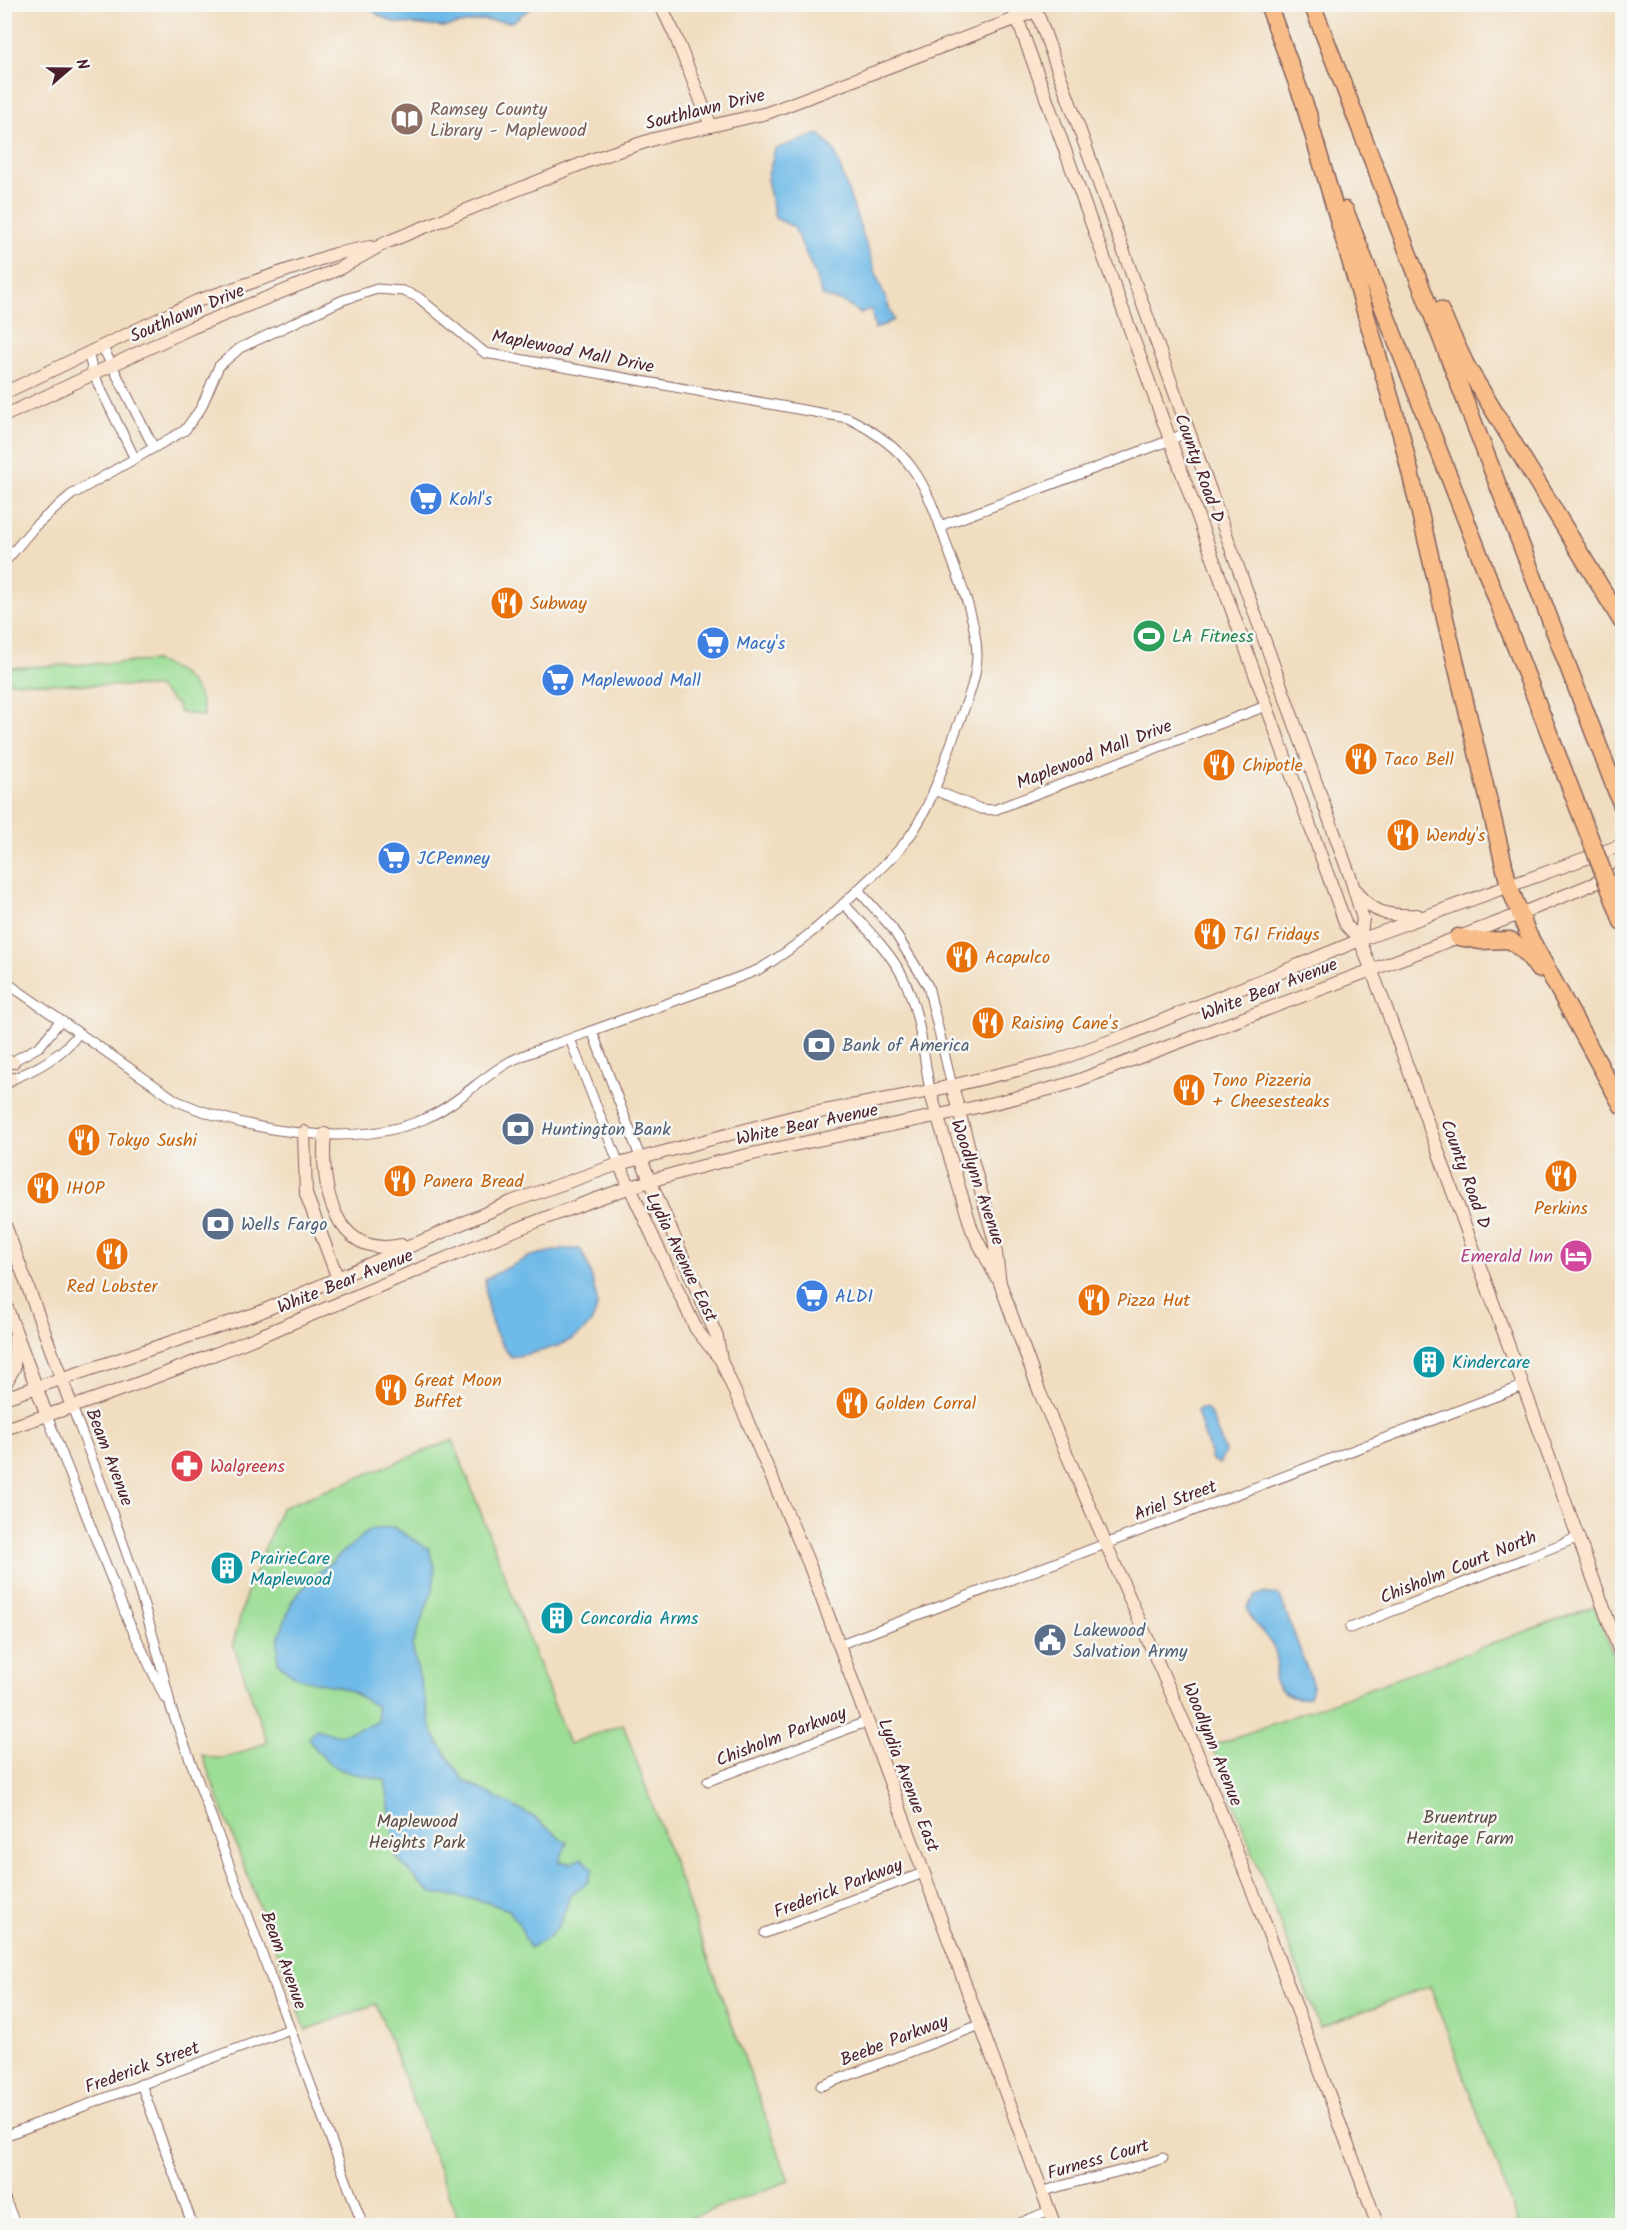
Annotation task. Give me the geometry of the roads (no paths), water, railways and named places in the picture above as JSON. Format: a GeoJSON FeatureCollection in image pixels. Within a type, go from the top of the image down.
{"type":"FeatureCollection","features":[{"type":"Feature","properties":{"kind":"highway"},"geometry":{"type":"LineString","coordinates":[[1268,4],[1306,110],[1620,915]]}},
{"type":"Feature","properties":{"kind":"highway"},"geometry":{"type":"LineString","coordinates":[[1312,4],[1623,806]]}},
{"type":"Feature","properties":{"kind":"highway"},"geometry":{"type":"LineString","coordinates":[[1306,110],[1401,434],[1509,886],[1520,915],[1573,1018],[1623,1106]]}},
{"type":"Feature","properties":{"kind":"highway"},"geometry":{"type":"LineString","coordinates":[[1387,202],[1466,365],[1623,622]]}},
{"type":"Feature","properties":{"kind":"highway"},"geometry":{"type":"LineString","coordinates":[[1458,937],[1480,941],[1510,940],[1527,954],[1573,1018]]}},
{"type":"Feature","properties":{"kind":"street"},"geometry":{"type":"LineString","coordinates":[[660,4],[675,35],[711,126]]}},
{"type":"Feature","properties":{"kind":"street","name":"County Road D"},"geometry":{"type":"LineString","coordinates":[[1012,4],[1346,925],[1360,940],[1371,969],[1623,1658]]}},
{"type":"Feature","properties":{"kind":"street","name":"Southlawn Drive"},"geometry":{"type":"LineString","coordinates":[[4,416],[191,328],[339,268],[385,243],[618,150],[767,113],[1016,18],[1035,8]]}},
{"type":"Feature","properties":{"kind":"street","name":"County Road D"},"geometry":{"type":"LineString","coordinates":[[1035,8],[1351,879],[1363,919],[1360,940]]}},
{"type":"Feature","properties":{"kind":"street","name":"Southlawn Drive"},"geometry":{"type":"LineString","coordinates":[[4,393],[197,301],[335,254],[385,243]]}},
{"type":"Feature","properties":{"kind":"street","name":"Maplewood Mall Drive"},"geometry":{"type":"LineString","coordinates":[[4,563],[26,535],[54,508],[82,488],[189,425],[201,408],[219,366],[240,348],[362,293],[390,289],[418,297],[485,353],[848,418],[874,431],[906,458],[919,475],[940,526],[973,621],[976,655],[972,682],[934,790],[902,848],[844,904],[787,953],[758,970],[511,1061],[456,1102],[424,1119],[377,1131],[325,1134],[243,1125],[184,1105],[4,981]]}},
{"type":"Feature","properties":{"kind":"street"},"geometry":{"type":"LineString","coordinates":[[102,346],[153,446]]}},
{"type":"Feature","properties":{"kind":"street"},"geometry":{"type":"LineString","coordinates":[[88,353],[94,375],[134,457]]}},
{"type":"Feature","properties":{"kind":"street"},"geometry":{"type":"LineString","coordinates":[[940,526],[1171,440],[1188,431]]}},
{"type":"Feature","properties":{"kind":"street","name":"Maplewood Mall Drive"},"geometry":{"type":"LineString","coordinates":[[934,790],[981,808],[994,810],[1266,706]]}},
{"type":"Feature","properties":{"kind":"street","name":"White Bear Avenue"},"geometry":{"type":"LineString","coordinates":[[4,1398],[258,1313],[511,1202],[619,1164],[793,1117],[1011,1073],[1089,1050],[1360,940],[1623,845]]}},
{"type":"Feature","properties":{"kind":"street","name":"White Bear Avenue"},"geometry":{"type":"LineString","coordinates":[[4,1430],[177,1369],[515,1228],[628,1188],[805,1141],[936,1116],[1034,1094],[1107,1070],[1520,915],[1623,872]]}},
{"type":"Feature","properties":{"kind":"street"},"geometry":{"type":"LineString","coordinates":[[1351,879],[1364,900],[1378,912],[1389,915],[1428,914]]}},
{"type":"Feature","properties":{"kind":"street"},"geometry":{"type":"LineString","coordinates":[[858,890],[892,928],[928,986],[952,1086]]}},
{"type":"Feature","properties":{"kind":"street"},"geometry":{"type":"LineString","coordinates":[[844,904],[881,946],[902,975],[915,1006],[930,1091]]}},
{"type":"Feature","properties":{"kind":"street"},"geometry":{"type":"LineString","coordinates":[[7,1063],[40,1046],[60,1021]]}},
{"type":"Feature","properties":{"kind":"street"},"geometry":{"type":"LineString","coordinates":[[592,1031],[640,1157]]}},
{"type":"Feature","properties":{"kind":"street"},"geometry":{"type":"LineString","coordinates":[[7,1082],[51,1058],[68,1046],[78,1034]]}},
{"type":"Feature","properties":{"kind":"street"},"geometry":{"type":"LineString","coordinates":[[570,1040],[619,1164]]}},
{"type":"Feature","properties":{"kind":"street","name":"Woodlynn Avenue"},"geometry":{"type":"LineString","coordinates":[[952,1086],[994,1239],[1000,1283]]}},
{"type":"Feature","properties":{"kind":"street","name":"Woodlynn Avenue"},"geometry":{"type":"LineString","coordinates":[[930,1091],[977,1243],[1000,1283],[1044,1403],[1217,1802],[1378,2226]]}},
{"type":"Feature","properties":{"kind":"street"},"geometry":{"type":"LineString","coordinates":[[304,1132],[306,1194],[338,1279]]}},
{"type":"Feature","properties":{"kind":"street"},"geometry":{"type":"LineString","coordinates":[[325,1134],[322,1156],[328,1195],[340,1222],[349,1234],[361,1242],[387,1248],[423,1240]]}},
{"type":"Feature","properties":{"kind":"street","name":"Lydia Avenue East"},"geometry":{"type":"LineString","coordinates":[[640,1157],[717,1337],[721,1360],[790,1516],[1055,2226]]}},
{"type":"Feature","properties":{"kind":"street","name":"Lydia Avenue East"},"geometry":{"type":"LineString","coordinates":[[619,1164],[628,1188],[696,1329],[721,1360]]}},
{"type":"Feature","properties":{"kind":"street","name":"Beam Avenue"},"geometry":{"type":"LineString","coordinates":[[4,1222],[128,1551],[163,1670],[171,1708],[363,2226]]}},
{"type":"Feature","properties":{"kind":"street","name":"Beam Avenue"},"geometry":{"type":"LineString","coordinates":[[4,1300],[127,1618],[149,1669],[171,1708]]}},
{"type":"Feature","properties":{"kind":"street"},"geometry":{"type":"LineString","coordinates":[[4,1386],[14,1368],[15,1326]]}},
{"type":"Feature","properties":{"kind":"street","name":"Ariel Street"},"geometry":{"type":"LineString","coordinates":[[838,1645],[1523,1386]]}},
{"type":"Feature","properties":{"kind":"street","name":"Chisholm Court North"},"geometry":{"type":"LineString","coordinates":[[1350,1628],[1578,1536]]}},
{"type":"Feature","properties":{"kind":"street","name":"Chisholm Parkway"},"geometry":{"type":"LineString","coordinates":[[708,1781],[866,1722]]}},
{"type":"Feature","properties":{"kind":"street","name":"Frederick Parkway"},"geometry":{"type":"LineString","coordinates":[[765,1933],[923,1873]]}},
{"type":"Feature","properties":{"kind":"street","name":"Beebe Parkway"},"geometry":{"type":"LineString","coordinates":[[821,2086],[980,2025]]}},
{"type":"Feature","properties":{"kind":"street","name":"Frederick Street"},"geometry":{"type":"LineString","coordinates":[[4,2136],[290,2029]]}},
{"type":"Feature","properties":{"kind":"street"},"geometry":{"type":"LineString","coordinates":[[141,2084],[193,2226]]}},
{"type":"Feature","properties":{"kind":"street","name":"Furness Court"},"geometry":{"type":"LineString","coordinates":[[1042,2192],[1077,2180],[1130,2171],[1163,2158]]}},
{"type":"Feature","properties":{"kind":"street"},"geometry":{"type":"LineString","coordinates":[[4,2196],[16,2226]]}},
{"type":"Feature","properties":{"kind":"street"},"geometry":{"type":"LineString","coordinates":[[1013,2226],[1049,2211]]}},
{"type":"Feature","properties":{"kind":"water"},"geometry":{"type":"Polygon","coordinates":[[[366,5],[535,5],[512,22],[482,20],[444,27],[396,23],[378,15],[366,5]]]}},
{"type":"Feature","properties":{"kind":"water"},"geometry":{"type":"Polygon","coordinates":[[[819,134],[834,150],[894,320],[875,329],[871,309],[860,313],[845,303],[822,296],[794,227],[775,218],[767,179],[775,149],[819,134]]]}},
{"type":"Feature","properties":{"kind":"water"},"geometry":{"type":"Polygon","coordinates":[[[564,1249],[580,1249],[586,1261],[597,1300],[593,1319],[586,1329],[563,1344],[511,1357],[499,1340],[491,1321],[486,1300],[485,1279],[531,1256],[564,1249]]]}},
{"type":"Feature","properties":{"kind":"water"},"geometry":{"type":"Polygon","coordinates":[[[1200,1408],[1210,1413],[1225,1452],[1219,1464],[1212,1460],[1197,1411],[1200,1408]]]}},
{"type":"Feature","properties":{"kind":"water"},"geometry":{"type":"Polygon","coordinates":[[[393,1527],[429,1549],[435,1570],[433,1589],[412,1646],[433,1734],[463,1780],[532,1816],[567,1843],[559,1862],[572,1863],[582,1858],[593,1869],[587,1883],[570,1896],[560,1924],[548,1938],[529,1948],[519,1924],[509,1910],[479,1900],[432,1893],[421,1885],[397,1858],[385,1780],[340,1770],[325,1759],[308,1738],[316,1729],[339,1736],[378,1722],[376,1706],[347,1690],[293,1675],[278,1662],[278,1640],[292,1601],[314,1576],[370,1530],[393,1527]]]}},
{"type":"Feature","properties":{"kind":"water"},"geometry":{"type":"Polygon","coordinates":[[[1263,1593],[1280,1596],[1313,1685],[1309,1697],[1292,1697],[1274,1680],[1276,1653],[1269,1640],[1253,1621],[1247,1607],[1255,1596],[1263,1593]]]}},
{"type":"Feature","properties":{"kind":"place","name":"Ramsey County Library - Maplewood"},"geometry":{"type":"Point","coordinates":[407,119]}},
{"type":"Feature","properties":{"kind":"place","name":"Kohl's"},"geometry":{"type":"Point","coordinates":[426,499]}},
{"type":"Feature","properties":{"kind":"place","name":"Subway"},"geometry":{"type":"Point","coordinates":[507,603]}},
{"type":"Feature","properties":{"kind":"place","name":"LA Fitness"},"geometry":{"type":"Point","coordinates":[1149,636]}},
{"type":"Feature","properties":{"kind":"place","name":"Macy's"},"geometry":{"type":"Point","coordinates":[713,643]}},
{"type":"Feature","properties":{"kind":"place","name":"Maplewood Mall"},"geometry":{"type":"Point","coordinates":[558,680]}},
{"type":"Feature","properties":{"kind":"place","name":"Taco Bell"},"geometry":{"type":"Point","coordinates":[1361,759]}},
{"type":"Feature","properties":{"kind":"place","name":"Chipotle"},"geometry":{"type":"Point","coordinates":[1219,765]}},
{"type":"Feature","properties":{"kind":"place","name":"Wendy's"},"geometry":{"type":"Point","coordinates":[1403,835]}},
{"type":"Feature","properties":{"kind":"place","name":"JCPenney"},"geometry":{"type":"Point","coordinates":[394,858]}},
{"type":"Feature","properties":{"kind":"place","name":"TGI Fridays"},"geometry":{"type":"Point","coordinates":[1210,934]}},
{"type":"Feature","properties":{"kind":"place","name":"Acapulco"},"geometry":{"type":"Point","coordinates":[962,957]}},
{"type":"Feature","properties":{"kind":"place","name":"Raising Cane's"},"geometry":{"type":"Point","coordinates":[988,1023]}},
{"type":"Feature","properties":{"kind":"place","name":"Bank of America"},"geometry":{"type":"Point","coordinates":[819,1045]}},
{"type":"Feature","properties":{"kind":"place","name":"Tono Pizzeria + Cheesesteaks"},"geometry":{"type":"Point","coordinates":[1189,1090]}},
{"type":"Feature","properties":{"kind":"place","name":"Huntington Bank"},"geometry":{"type":"Point","coordinates":[518,1129]}},
{"type":"Feature","properties":{"kind":"place","name":"Tokyo Sushi"},"geometry":{"type":"Point","coordinates":[84,1140]}},
{"type":"Feature","properties":{"kind":"place","name":"Perkins"},"geometry":{"type":"Point","coordinates":[1561,1176]}},
{"type":"Feature","properties":{"kind":"place","name":"Panera Bread"},"geometry":{"type":"Point","coordinates":[400,1181]}},
{"type":"Feature","properties":{"kind":"place","name":"IHOP"},"geometry":{"type":"Point","coordinates":[43,1188]}},
{"type":"Feature","properties":{"kind":"place","name":"Wells Fargo"},"geometry":{"type":"Point","coordinates":[218,1224]}},
{"type":"Feature","properties":{"kind":"place","name":"Red Lobster"},"geometry":{"type":"Point","coordinates":[112,1254]}},
{"type":"Feature","properties":{"kind":"place","name":"Emerald Inn"},"geometry":{"type":"Point","coordinates":[1576,1256]}},
{"type":"Feature","properties":{"kind":"place","name":"ALDI"},"geometry":{"type":"Point","coordinates":[812,1296]}},
{"type":"Feature","properties":{"kind":"place","name":"Pizza Hut"},"geometry":{"type":"Point","coordinates":[1094,1300]}},
{"type":"Feature","properties":{"kind":"place","name":"Kindercare"},"geometry":{"type":"Point","coordinates":[1429,1362]}},
{"type":"Feature","properties":{"kind":"place","name":"Great Moon Buffet"},"geometry":{"type":"Point","coordinates":[391,1390]}},
{"type":"Feature","properties":{"kind":"place","name":"Golden Corral"},"geometry":{"type":"Point","coordinates":[852,1403]}},
{"type":"Feature","properties":{"kind":"place","name":"Walgreens"},"geometry":{"type":"Point","coordinates":[187,1466]}},
{"type":"Feature","properties":{"kind":"place","name":"PrairieCare Maplewood"},"geometry":{"type":"Point","coordinates":[227,1568]}},
{"type":"Feature","properties":{"kind":"place","name":"Concordia Arms"},"geometry":{"type":"Point","coordinates":[557,1618]}},
{"type":"Feature","properties":{"kind":"place","name":"Lakewood Salvation Army"},"geometry":{"type":"Point","coordinates":[1050,1640]}},
{"type":"Feature","properties":{"kind":"park label","name":"Bruentrup Heritage Farm"},"geometry":{"type":"Point","coordinates":[1460,1827]}},
{"type":"Feature","properties":{"kind":"park label","name":"Maplewood Heights Park"},"geometry":{"type":"Point","coordinates":[417,1831]}}]}
